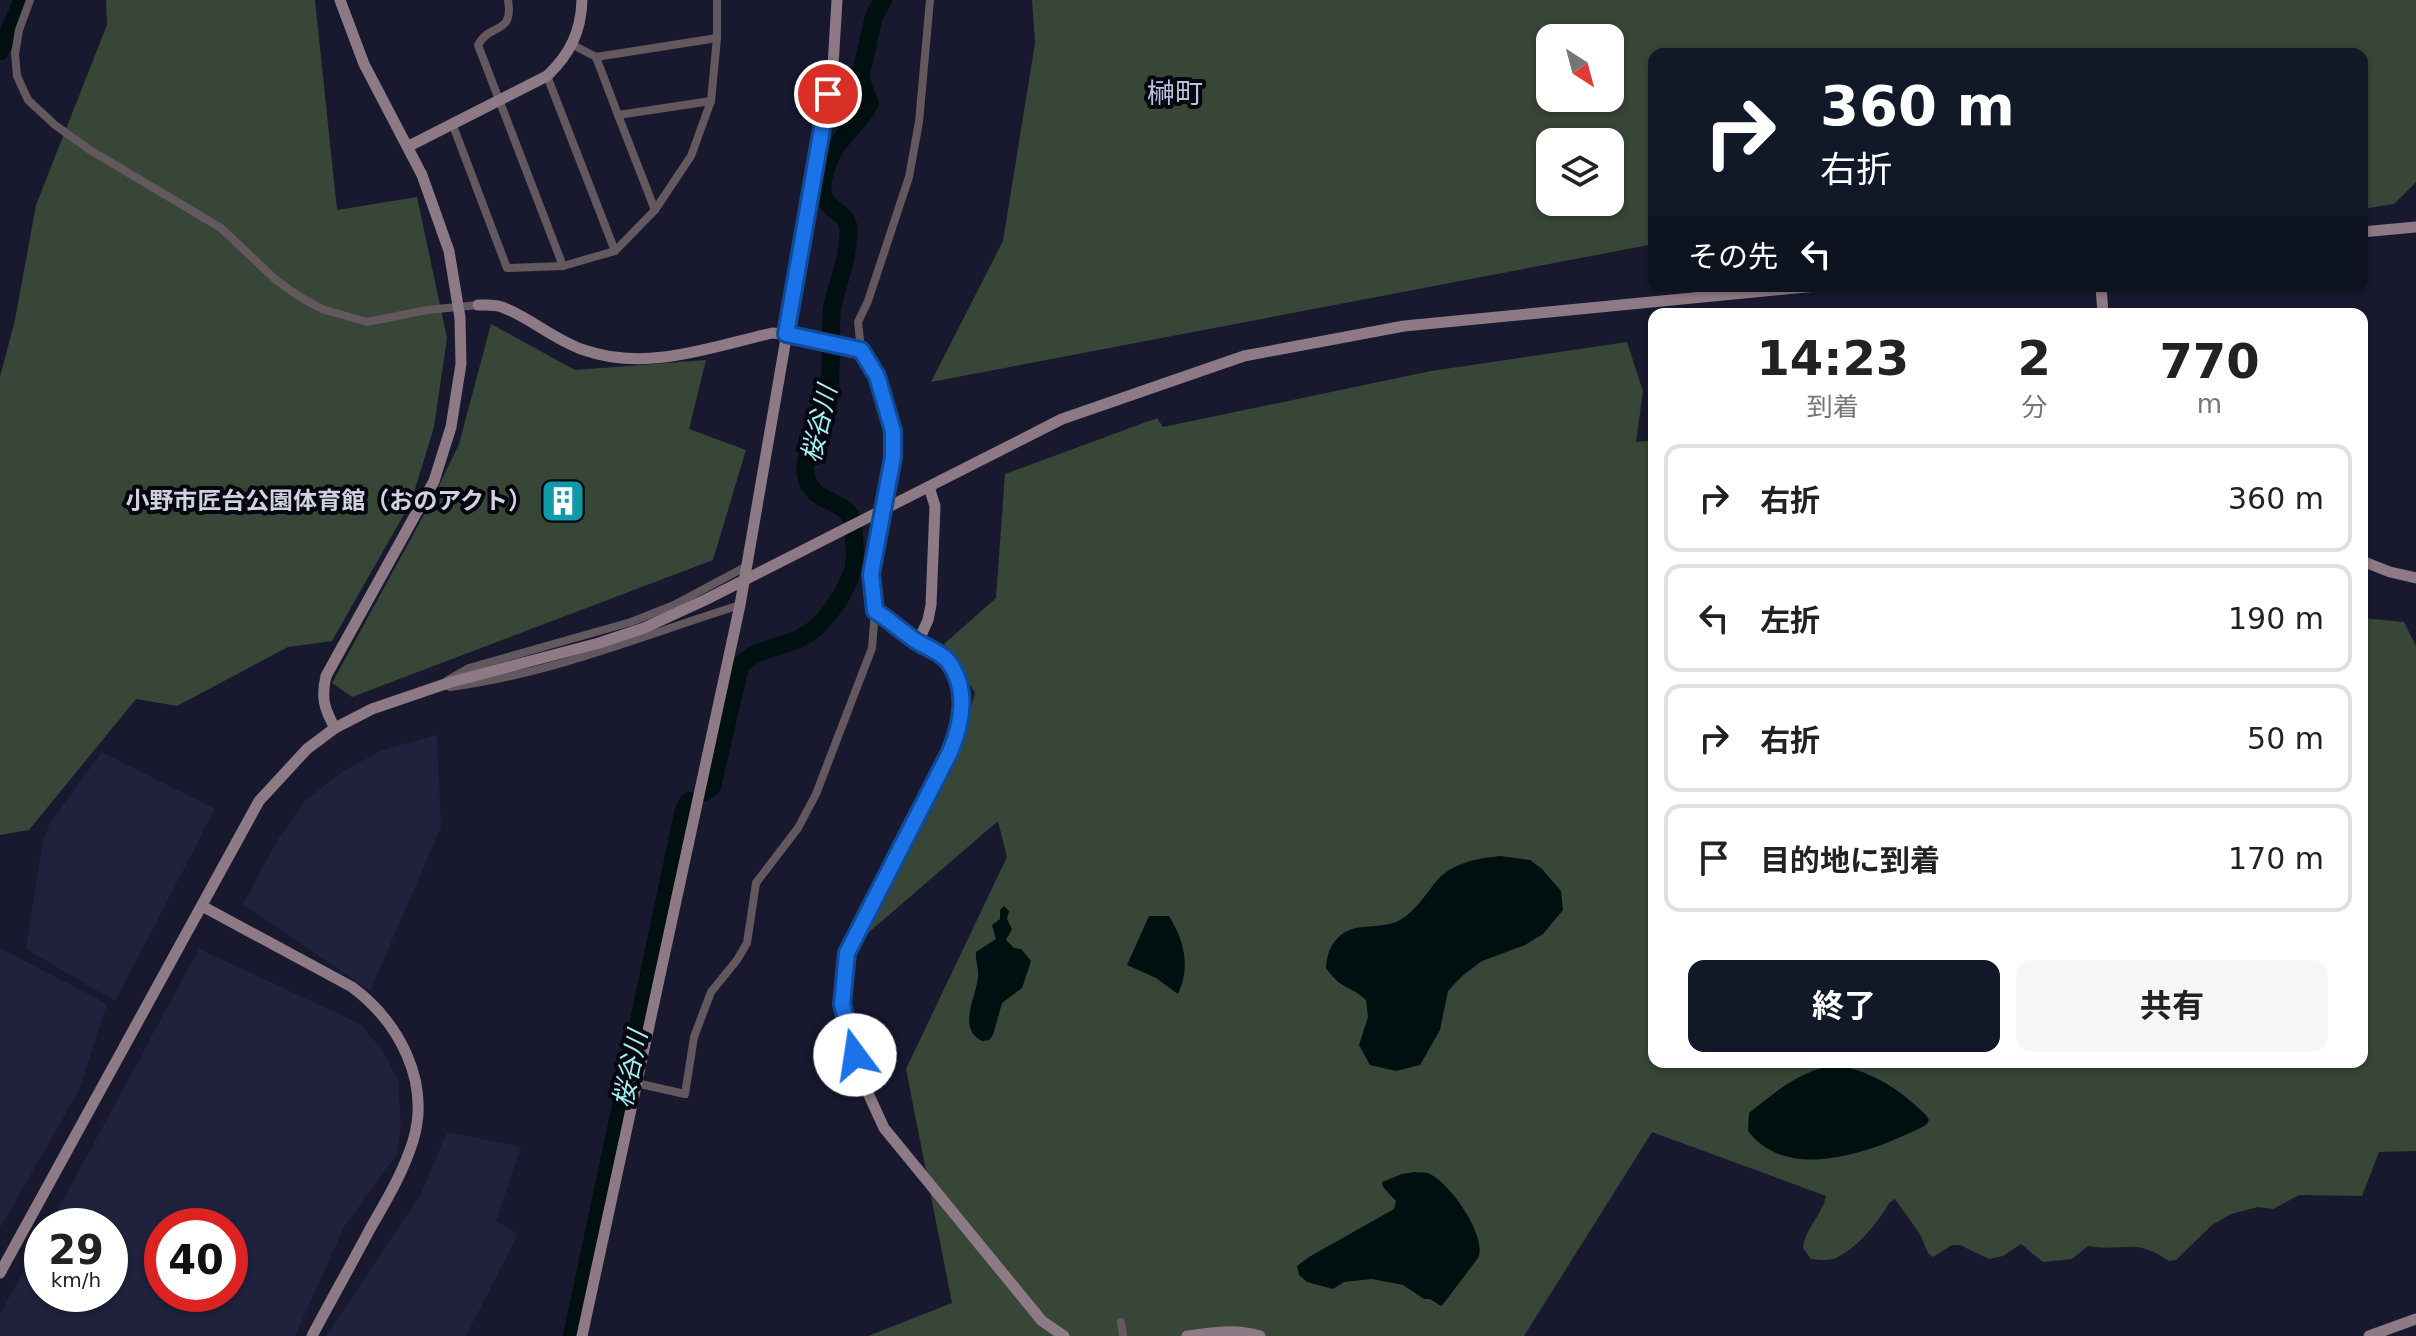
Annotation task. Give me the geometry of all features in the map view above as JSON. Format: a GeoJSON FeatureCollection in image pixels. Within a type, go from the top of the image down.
{"type":"FeatureCollection","features":[{"type":"Feature","properties":{"kind":"street"},"geometry":{"type":"LineString","coordinates":[[30,0],[19,30],[15,54],[17,76],[28,100],[55,125],[90,150],[221,228],[276,280],[300,297],[335,314],[367,322],[427,310],[500,305],[550,336],[585,351],[619,359],[665,358],[772,333],[861,350]]}},
{"type":"Feature","properties":{"kind":"street"},"geometry":{"type":"LineString","coordinates":[[335,728],[321,694],[326,676],[434,481],[451,427],[461,364],[457,285],[440,224],[409,146],[364,64],[340,0]]}},
{"type":"Feature","properties":{"kind":"street"},"geometry":{"type":"LineString","coordinates":[[508,0],[511,15],[505,25],[482,36],[478,45],[563,266]]}},
{"type":"Feature","properties":{"kind":"street"},"geometry":{"type":"LineString","coordinates":[[409,146],[547,76],[561,64],[573,45],[581,22],[582,0]]}},
{"type":"Feature","properties":{"kind":"street"},"geometry":{"type":"LineString","coordinates":[[452,123],[507,268],[563,266],[615,251],[655,210],[691,156],[711,101],[717,0]]}},
{"type":"Feature","properties":{"kind":"street"},"geometry":{"type":"LineString","coordinates":[[582,1336],[740,605],[833,66],[837,0]]}},
{"type":"Feature","properties":{"kind":"street"},"geometry":{"type":"LineString","coordinates":[[636,1083],[685,1094],[694,1037],[711,992],[747,943],[756,883],[798,828],[816,794],[872,648],[875,611],[871,574],[893,457],[893,431],[877,376],[861,350],[858,322],[868,301],[909,177],[919,122],[930,0]]}},
{"type":"Feature","properties":{"kind":"street"},"geometry":{"type":"LineString","coordinates":[[573,45],[596,57],[717,38]]}},
{"type":"Feature","properties":{"kind":"street"},"geometry":{"type":"LineString","coordinates":[[596,57],[655,210]]}},
{"type":"Feature","properties":{"kind":"street"},"geometry":{"type":"LineString","coordinates":[[547,76],[615,251]]}},
{"type":"Feature","properties":{"kind":"street"},"geometry":{"type":"LineString","coordinates":[[618,115],[711,101]]}},
{"type":"Feature","properties":{"kind":"street"},"geometry":{"type":"LineString","coordinates":[[2368,231],[2416,227]]}},
{"type":"Feature","properties":{"kind":"street"},"geometry":{"type":"LineString","coordinates":[[0,1273],[259,801],[307,749],[335,728],[372,709],[430,689],[644,628],[713,597],[1062,419],[1244,356],[1404,326],[1755,292]]}},
{"type":"Feature","properties":{"kind":"street"},"geometry":{"type":"LineString","coordinates":[[918,642],[931,605],[935,506],[926,489]]}},
{"type":"Feature","properties":{"kind":"street"},"geometry":{"type":"LineString","coordinates":[[2368,563],[2416,578]]}},
{"type":"Feature","properties":{"kind":"street"},"geometry":{"type":"LineString","coordinates":[[430,689],[469,668],[591,636],[631,622],[674,605],[747,566]]}},
{"type":"Feature","properties":{"kind":"street"},"geometry":{"type":"LineString","coordinates":[[430,689],[475,684],[581,658],[740,605]]}},
{"type":"Feature","properties":{"kind":"street"},"geometry":{"type":"LineString","coordinates":[[875,611],[947,660],[962,702],[960,727],[847,953],[842,1004],[862,1080],[884,1128],[1042,1321],[1064,1336]]}},
{"type":"Feature","properties":{"kind":"street"},"geometry":{"type":"LineString","coordinates":[[202,906],[352,987],[367,999],[396,1034],[407,1053],[414,1075],[417,1117],[406,1160],[312,1336]]}},
{"type":"Feature","properties":{"kind":"street"},"geometry":{"type":"LineString","coordinates":[[2369,1336],[2416,1319]]}},
{"type":"Feature","properties":{"kind":"street"},"geometry":{"type":"LineString","coordinates":[[1121,1322],[1123,1336]]}},
{"type":"Feature","properties":{"kind":"street"},"geometry":{"type":"LineString","coordinates":[[1187,1336],[1223,1330],[1260,1336]]}},
{"type":"Feature","properties":{"kind":"shaded area"},"geometry":{"type":"Polygon","coordinates":[[[437,735],[441,827],[370,991],[243,904],[278,839],[305,801],[343,771],[383,750],[437,735]]]}},
{"type":"Feature","properties":{"kind":"shaded area"},"geometry":{"type":"Polygon","coordinates":[[[102,752],[215,809],[115,1001],[26,949],[43,841],[50,823],[102,752]]]}},
{"type":"Feature","properties":{"kind":"shaded area"},"geometry":{"type":"Polygon","coordinates":[[[1501,856],[1530,860],[1542,869],[1561,891],[1563,910],[1543,934],[1525,945],[1482,961],[1448,991],[1440,1030],[1420,1065],[1396,1071],[1370,1065],[1359,1045],[1368,1017],[1366,1000],[1336,980],[1326,968],[1328,954],[1337,938],[1347,931],[1400,920],[1448,871],[1473,860],[1501,856]]]}},
{"type":"Feature","properties":{"kind":"shaded area"},"geometry":{"type":"Polygon","coordinates":[[[1004,906],[1009,911],[1007,919],[1012,929],[1006,940],[1014,948],[1021,949],[1031,961],[1022,988],[1002,1003],[993,1035],[989,1040],[982,1041],[975,1035],[969,1021],[978,977],[976,952],[996,939],[992,925],[1000,919],[1000,910],[1004,906]]]}},
{"type":"Feature","properties":{"kind":"shaded area"},"geometry":{"type":"Polygon","coordinates":[[[1149,916],[1169,916],[1179,935],[1185,964],[1178,994],[1156,978],[1127,965],[1149,916]]]}},
{"type":"Feature","properties":{"kind":"shaded area"},"geometry":{"type":"Polygon","coordinates":[[[0,948],[107,1004],[79,1090],[0,1228],[0,948]]]}},
{"type":"Feature","properties":{"kind":"shaded area"},"geometry":{"type":"Polygon","coordinates":[[[199,949],[360,1024],[382,1050],[398,1081],[401,1127],[397,1154],[344,1227],[295,1336],[0,1336],[0,1314],[24,1271],[24,1312],[128,1312],[128,1208],[59,1208],[199,949]]]}},
{"type":"Feature","properties":{"kind":"shaded area"},"geometry":{"type":"Polygon","coordinates":[[[1848,1068],[1875,1077],[1906,1097],[1929,1120],[1926,1125],[1906,1135],[1834,1158],[1786,1156],[1765,1147],[1748,1131],[1749,1113],[1780,1089],[1812,1071],[1848,1068]]]}},
{"type":"Feature","properties":{"kind":"shaded area"},"geometry":{"type":"Polygon","coordinates":[[[447,1132],[521,1147],[496,1221],[518,1234],[466,1336],[326,1336],[421,1194],[447,1132]]]}},
{"type":"Feature","properties":{"kind":"shaded area"},"geometry":{"type":"Polygon","coordinates":[[[1415,1172],[1428,1173],[1446,1187],[1465,1211],[1478,1237],[1478,1258],[1441,1306],[1403,1285],[1372,1279],[1344,1282],[1333,1289],[1307,1282],[1299,1275],[1297,1266],[1309,1257],[1394,1209],[1396,1201],[1382,1182],[1415,1172]]]}},
{"type":"Feature","properties":{"kind":"green space"},"geometry":{"type":"Polygon","coordinates":[[[106,0],[315,0],[337,210],[417,197],[447,338],[434,427],[411,502],[332,641],[288,647],[177,706],[136,699],[29,830],[0,835],[0,377],[15,320],[36,205],[107,25],[106,0]]]}},
{"type":"Feature","properties":{"kind":"green space"},"geometry":{"type":"Polygon","coordinates":[[[1032,0],[2416,0],[2416,182],[2394,204],[2368,208],[2368,48],[1648,48],[1648,245],[931,382],[1003,241],[1035,43],[1032,0]]]}},
{"type":"Feature","properties":{"kind":"green space"},"geometry":{"type":"Polygon","coordinates":[[[491,324],[575,370],[706,360],[689,429],[746,450],[713,560],[352,697],[332,683],[432,500],[459,444],[491,324]]]}},
{"type":"Feature","properties":{"kind":"green space"},"geometry":{"type":"Polygon","coordinates":[[[1627,342],[1643,391],[1636,442],[1648,441],[1648,1068],[2368,1068],[2368,619],[2404,622],[2416,646],[2416,1151],[2379,1152],[2362,1196],[2299,1195],[2273,1209],[2258,1207],[2231,1214],[2212,1225],[2176,1260],[2169,1261],[2138,1247],[2088,1246],[2072,1259],[2043,1262],[2021,1244],[2003,1256],[1989,1259],[1960,1245],[1952,1245],[1933,1257],[1895,1199],[1851,1248],[1836,1258],[1824,1260],[1811,1259],[1803,1248],[1826,1196],[1652,1132],[1524,1336],[868,1336],[952,1303],[906,1069],[1007,857],[998,821],[868,933],[956,762],[975,693],[944,644],[996,598],[1005,474],[1157,418],[1163,427],[1431,371],[1627,342]]]}},
{"type":"Feature","properties":{"kind":"waterway"},"geometry":{"type":"LineString","coordinates":[[0,51],[23,0]]}},
{"type":"Feature","properties":{"kind":"waterway","name":"桜谷川"},"geometry":{"type":"LineString","coordinates":[[705,792],[712,787],[740,666],[758,653],[794,641],[813,630],[836,603],[853,569],[852,519],[842,507],[814,491],[805,468],[829,395],[832,309],[849,236],[845,220],[824,197],[823,180],[836,147],[870,104],[860,78],[874,16],[883,0]]}},
{"type":"Feature","properties":{"kind":"waterway","name":"桜谷川"},"geometry":{"type":"LineString","coordinates":[[572,1336],[684,809],[689,801]]}},
{"type":"Feature","properties":{"kind":"place","name":"小野市匠台公園体育館（おのアクト）"},"geometry":{"type":"Point","coordinates":[563,501]}},
{"type":"Feature","properties":{"kind":"district","name":"榊町"},"geometry":{"type":"Point","coordinates":[1175,93]}},
{"type":"Feature","properties":{"kind":"route"},"geometry":{"type":"LineString","coordinates":[[828,94],[786,334],[861,350],[877,376],[893,431],[893,457],[871,574],[875,611],[947,660],[962,702],[960,727],[950,752],[847,953],[842,1004],[855,1055]]}}]}
